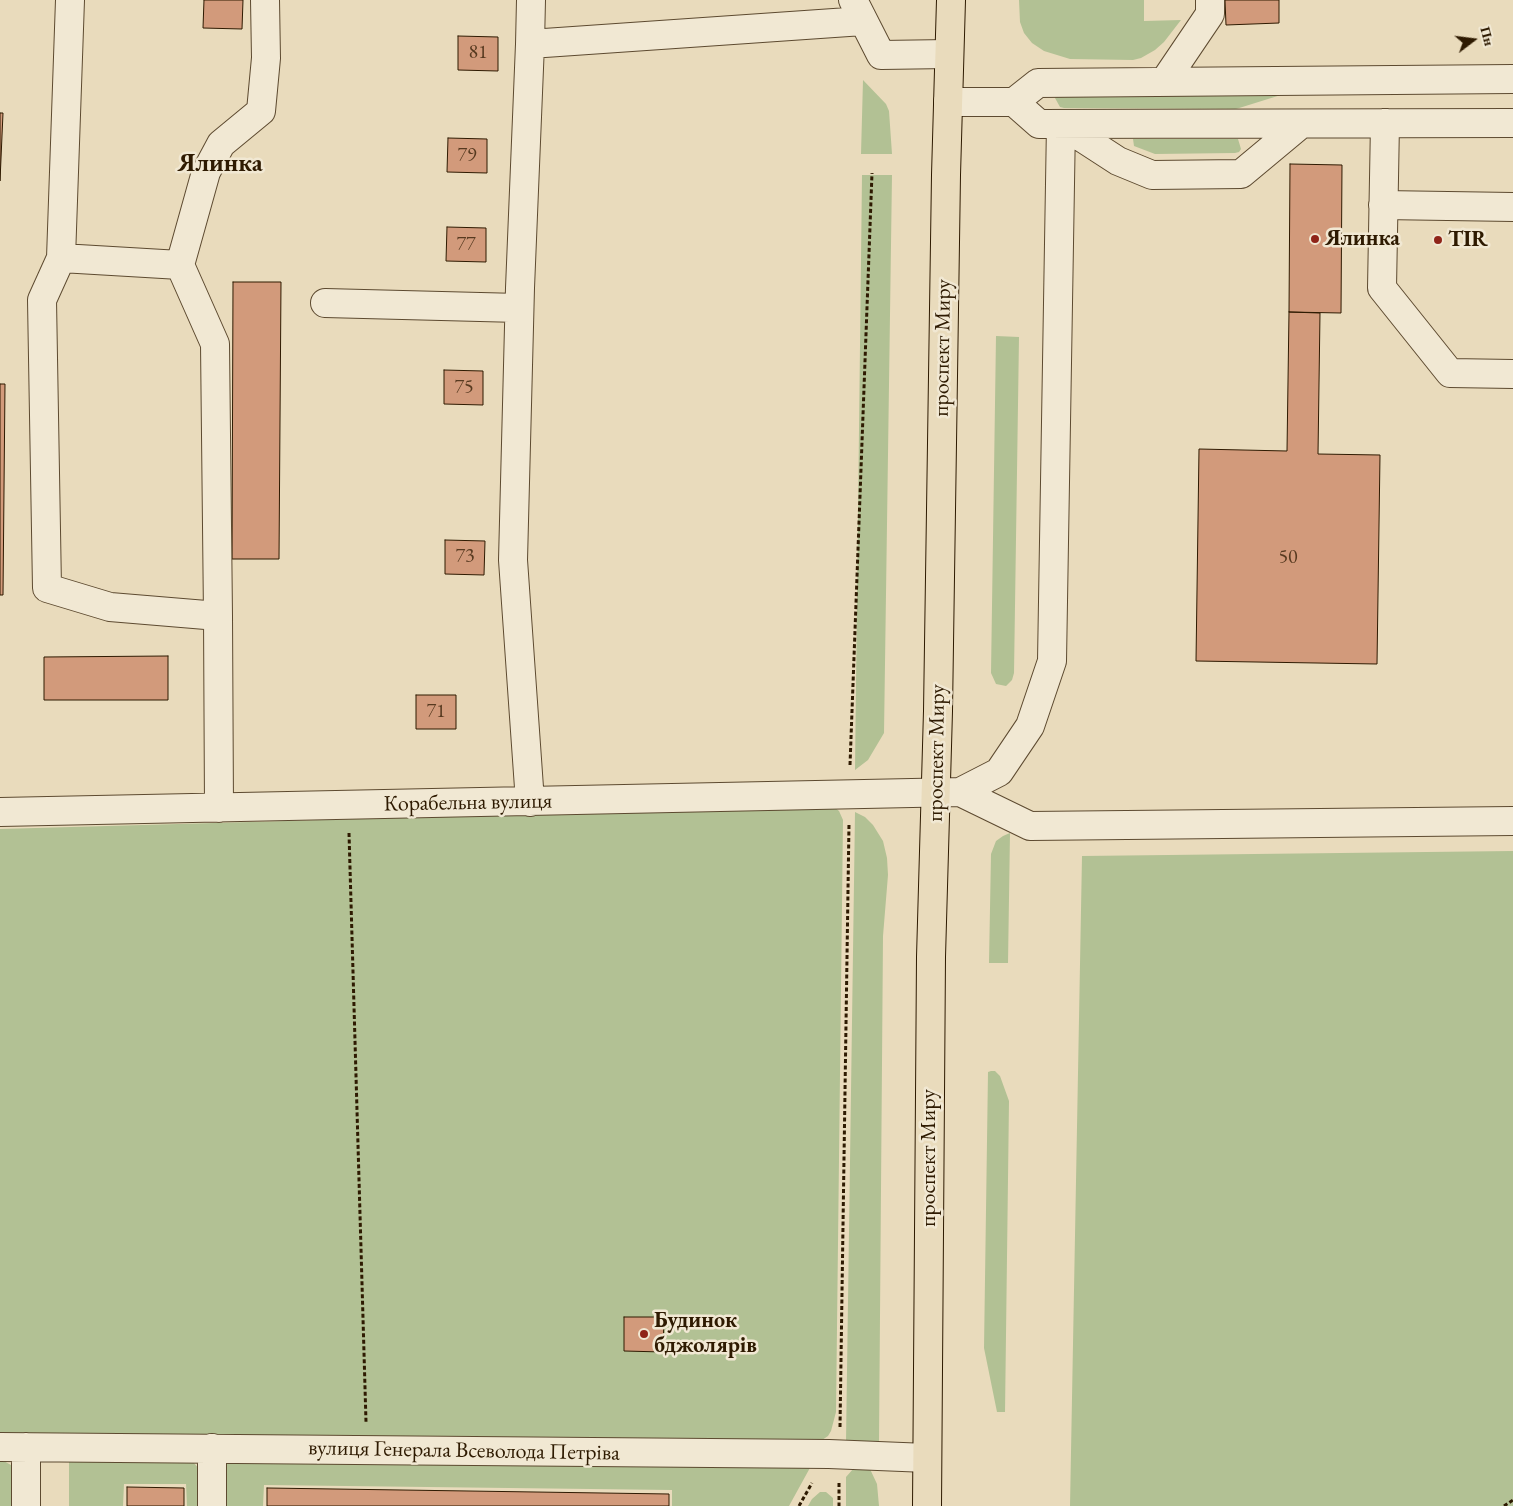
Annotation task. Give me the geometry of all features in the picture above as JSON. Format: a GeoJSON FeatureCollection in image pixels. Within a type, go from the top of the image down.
{"type":"FeatureCollection","features":[{"type":"Feature","properties":{"kind":"main road","name":"проспект Миру"},"geometry":{"type":"LineString","coordinates":[[927,1506],[931,957],[948,792],[948,54],[951,0]]}},
{"type":"Feature","properties":{"kind":"street"},"geometry":{"type":"LineString","coordinates":[[70,0],[61,258],[42,300],[47,588],[110,607],[218,616]]}},
{"type":"Feature","properties":{"kind":"street"},"geometry":{"type":"LineString","coordinates":[[219,808],[215,344],[180,265],[206,172],[221,144],[261,112],[266,58],[265,0]]}},
{"type":"Feature","properties":{"kind":"street"},"geometry":{"type":"LineString","coordinates":[[530,802],[513,560],[519,308],[531,0]]}},
{"type":"Feature","properties":{"kind":"street"},"geometry":{"type":"LineString","coordinates":[[1164,82],[1210,14],[1210,0]]}},
{"type":"Feature","properties":{"kind":"street"},"geometry":{"type":"LineString","coordinates":[[530,44],[858,11],[881,55],[948,54]]}},
{"type":"Feature","properties":{"kind":"street"},"geometry":{"type":"LineString","coordinates":[[948,102],[1014,102],[1038,82],[1513,79]]}},
{"type":"Feature","properties":{"kind":"street"},"geometry":{"type":"LineString","coordinates":[[1014,102],[1039,124],[1513,123]]}},
{"type":"Feature","properties":{"kind":"street"},"geometry":{"type":"LineString","coordinates":[[1386,123],[1382,288],[1450,374],[1513,374]]}},
{"type":"Feature","properties":{"kind":"street"},"geometry":{"type":"LineString","coordinates":[[948,792],[999,772],[1030,726],[1052,661],[1061,124]]}},
{"type":"Feature","properties":{"kind":"street"},"geometry":{"type":"LineString","coordinates":[[1061,124],[1118,161],[1152,175],[1241,174],[1301,124]]}},
{"type":"Feature","properties":{"kind":"street"},"geometry":{"type":"LineString","coordinates":[[1383,204],[1513,206]]}},
{"type":"Feature","properties":{"kind":"street"},"geometry":{"type":"LineString","coordinates":[[61,258],[180,265]]}},
{"type":"Feature","properties":{"kind":"street"},"geometry":{"type":"LineString","coordinates":[[325,303],[519,308]]}},
{"type":"Feature","properties":{"kind":"street"},"geometry":{"type":"LineString","coordinates":[[948,792],[1030,826],[1513,821]]}},
{"type":"Feature","properties":{"kind":"street","name":"Корабельна вулиця"},"geometry":{"type":"LineString","coordinates":[[0,812],[948,792]]}},
{"type":"Feature","properties":{"kind":"street"},"geometry":{"type":"LineString","coordinates":[[13,1447],[26,1506]]}},
{"type":"Feature","properties":{"kind":"street","name":"вулиця Генерала Всеволода Петріва"},"geometry":{"type":"LineString","coordinates":[[13,1447],[839,1454],[927,1458]]}},
{"type":"Feature","properties":{"kind":"street"},"geometry":{"type":"LineString","coordinates":[[212,1448],[212,1506]]}},
{"type":"Feature","properties":{"kind":"path"},"geometry":{"type":"LineString","coordinates":[[840,1506],[839,1454],[849,794],[872,173]]}},
{"type":"Feature","properties":{"kind":"path"},"geometry":{"type":"LineString","coordinates":[[349,805],[367,1451]]}},
{"type":"Feature","properties":{"kind":"path"},"geometry":{"type":"LineString","coordinates":[[1504,1506],[1513,1500]]}},
{"type":"Feature","properties":{"kind":"green space"},"geometry":{"type":"Polygon","coordinates":[[[1019,0],[1144,0],[1144,21],[1181,20],[1164,42],[1141,58],[1133,60],[1070,59],[1044,51],[1032,43],[1024,33],[1020,22],[1019,0]]]}},
{"type":"Feature","properties":{"kind":"green space"},"geometry":{"type":"Polygon","coordinates":[[[863,80],[886,104],[889,111],[892,154],[861,154],[863,80]]]}},
{"type":"Feature","properties":{"kind":"green space"},"geometry":{"type":"Polygon","coordinates":[[[1357,91],[1357,94],[1284,94],[1236,109],[1064,108],[1060,107],[1055,98],[1056,95],[1357,91]]]}},
{"type":"Feature","properties":{"kind":"green space"},"geometry":{"type":"Polygon","coordinates":[[[1133,139],[1238,139],[1241,149],[1235,153],[1155,154],[1134,146],[1133,139]]]}},
{"type":"Feature","properties":{"kind":"green space"},"geometry":{"type":"Polygon","coordinates":[[[862,175],[892,175],[884,733],[868,760],[855,770],[862,175]]]}},
{"type":"Feature","properties":{"kind":"green space"},"geometry":{"type":"Polygon","coordinates":[[[996,336],[1019,337],[1014,673],[1012,680],[1006,686],[996,684],[991,673],[996,336]]]}},
{"type":"Feature","properties":{"kind":"green space"},"geometry":{"type":"Polygon","coordinates":[[[833,806],[839,811],[843,820],[836,1412],[828,1436],[822,1440],[814,1441],[0,1436],[0,829],[833,806]]]}},
{"type":"Feature","properties":{"kind":"green space"},"geometry":{"type":"Polygon","coordinates":[[[855,812],[865,817],[873,825],[883,841],[888,875],[883,936],[879,1442],[871,1445],[849,1444],[846,1441],[855,812]]]}},
{"type":"Feature","properties":{"kind":"green space"},"geometry":{"type":"Polygon","coordinates":[[[1010,833],[1008,963],[989,963],[991,854],[996,841],[1010,833]]]}},
{"type":"Feature","properties":{"kind":"green space"},"geometry":{"type":"Polygon","coordinates":[[[1513,851],[1513,1506],[1070,1506],[1082,856],[1513,851]]]}},
{"type":"Feature","properties":{"kind":"green space"},"geometry":{"type":"Polygon","coordinates":[[[995,1071],[1000,1076],[1009,1101],[1005,1412],[997,1412],[984,1348],[988,1072],[995,1071]]]}},
{"type":"Feature","properties":{"kind":"green space"},"geometry":{"type":"Polygon","coordinates":[[[0,1459],[11,1465],[16,1475],[20,1506],[0,1506],[0,1459]]]}},
{"type":"Feature","properties":{"kind":"green space"},"geometry":{"type":"Polygon","coordinates":[[[69,1459],[187,1459],[200,1470],[204,1506],[187,1506],[186,1484],[124,1484],[123,1506],[69,1506],[69,1459]]]}},
{"type":"Feature","properties":{"kind":"green space"},"geometry":{"type":"Polygon","coordinates":[[[229,1462],[811,1466],[789,1506],[672,1506],[672,1490],[264,1485],[263,1506],[219,1506],[224,1465],[229,1462]]]}},
{"type":"Feature","properties":{"kind":"green space"},"geometry":{"type":"Polygon","coordinates":[[[854,1468],[870,1469],[877,1484],[879,1506],[846,1506],[846,1477],[854,1468]]]}},
{"type":"Feature","properties":{"kind":"green space"},"geometry":{"type":"Polygon","coordinates":[[[820,1492],[826,1492],[833,1498],[833,1506],[808,1506],[812,1499],[820,1492]]]}},
{"type":"Feature","properties":{"kind":"building"},"geometry":{"type":"Polygon","coordinates":[[[204,0],[243,0],[242,29],[203,28],[204,0]]]}},
{"type":"Feature","properties":{"kind":"building"},"geometry":{"type":"Polygon","coordinates":[[[1225,0],[1279,0],[1279,23],[1226,25],[1225,0]]]}},
{"type":"Feature","properties":{"kind":"building"},"geometry":{"type":"Polygon","coordinates":[[[458,36],[498,37],[498,71],[458,70],[458,36]]]}},
{"type":"Feature","properties":{"kind":"building"},"geometry":{"type":"Polygon","coordinates":[[[0,113],[3,113],[0,181],[0,113]]]}},
{"type":"Feature","properties":{"kind":"building"},"geometry":{"type":"Polygon","coordinates":[[[448,138],[487,139],[487,173],[447,172],[448,138]]]}},
{"type":"Feature","properties":{"kind":"building","name":"Ялинка"},"geometry":{"type":"Polygon","coordinates":[[[1290,164],[1342,165],[1341,313],[1289,312],[1290,164]]]}},
{"type":"Feature","properties":{"kind":"building"},"geometry":{"type":"Polygon","coordinates":[[[447,227],[486,228],[486,262],[446,261],[447,227]]]}},
{"type":"Feature","properties":{"kind":"building"},"geometry":{"type":"Polygon","coordinates":[[[233,282],[281,282],[279,559],[232,559],[233,282]]]}},
{"type":"Feature","properties":{"kind":"building"},"geometry":{"type":"Polygon","coordinates":[[[1289,312],[1320,313],[1318,454],[1380,455],[1377,664],[1196,661],[1199,449],[1287,451],[1289,312]]]}},
{"type":"Feature","properties":{"kind":"building"},"geometry":{"type":"Polygon","coordinates":[[[444,370],[483,371],[483,405],[444,404],[444,370]]]}},
{"type":"Feature","properties":{"kind":"building"},"geometry":{"type":"Polygon","coordinates":[[[0,384],[5,384],[3,595],[0,595],[0,384]]]}},
{"type":"Feature","properties":{"kind":"building"},"geometry":{"type":"Polygon","coordinates":[[[445,540],[485,541],[484,575],[445,574],[445,540]]]}},
{"type":"Feature","properties":{"kind":"building"},"geometry":{"type":"Polygon","coordinates":[[[168,656],[168,700],[44,700],[44,657],[168,656]]]}},
{"type":"Feature","properties":{"kind":"building"},"geometry":{"type":"Polygon","coordinates":[[[416,695],[456,695],[456,729],[416,729],[416,695]]]}},
{"type":"Feature","properties":{"kind":"building","name":"Будинок бджолярів"},"geometry":{"type":"Polygon","coordinates":[[[624,1317],[664,1317],[663,1352],[624,1351],[624,1317]]]}},
{"type":"Feature","properties":{"kind":"building"},"geometry":{"type":"Polygon","coordinates":[[[127,1487],[184,1488],[184,1506],[127,1506],[127,1487]]]}},
{"type":"Feature","properties":{"kind":"building"},"geometry":{"type":"Polygon","coordinates":[[[267,1488],[669,1494],[669,1506],[267,1506],[267,1488]]]}},
{"type":"Feature","properties":{"kind":"place","name":"Ялинка"},"geometry":{"type":"Point","coordinates":[1315,239]}},
{"type":"Feature","properties":{"kind":"place","name":"TIR"},"geometry":{"type":"Point","coordinates":[1438,240]}},
{"type":"Feature","properties":{"kind":"place","name":"Будинок бджолярів"},"geometry":{"type":"Point","coordinates":[644,1334]}},
{"type":"Feature","properties":{"kind":"district","name":"Ялинка"},"geometry":{"type":"Point","coordinates":[220,164]}}]}
